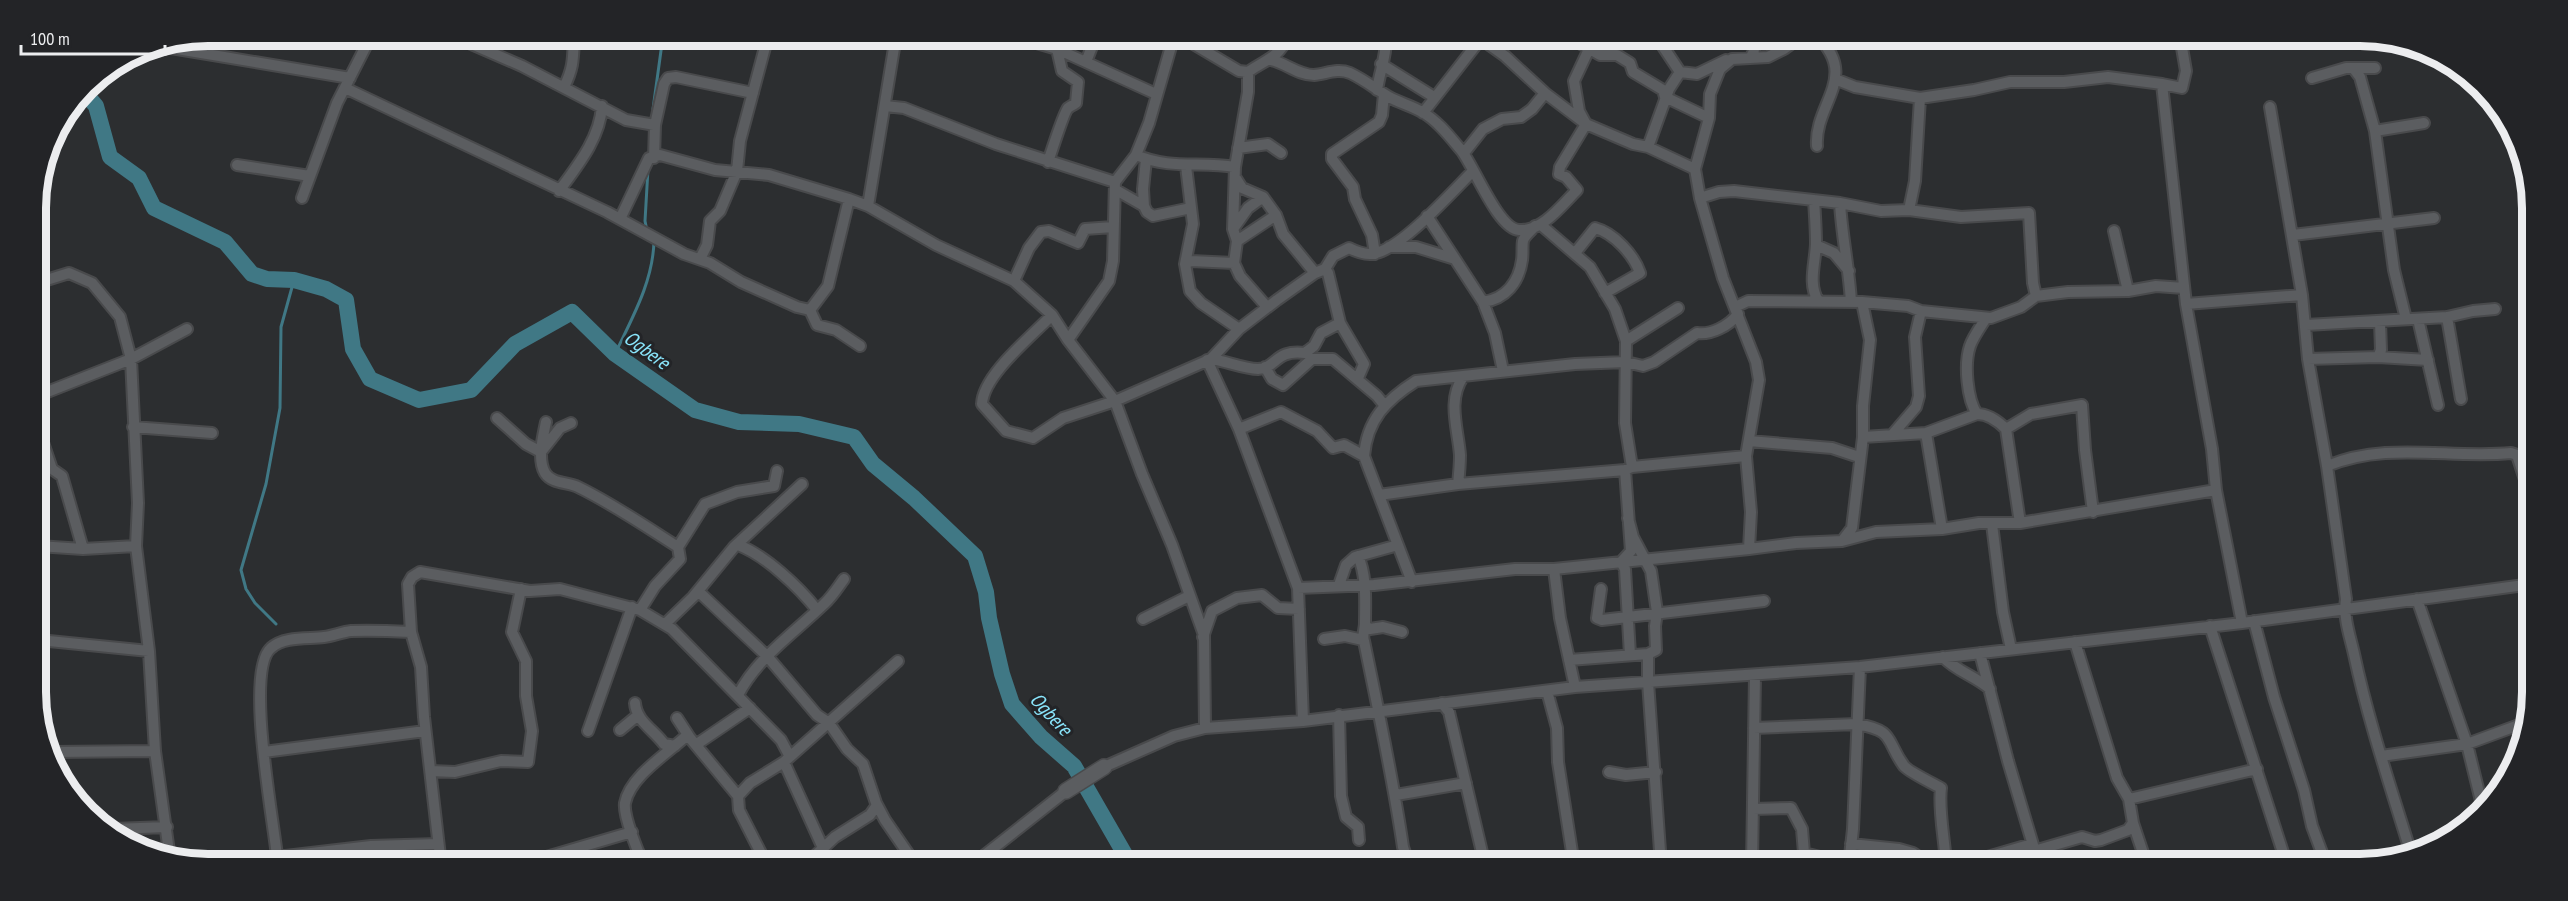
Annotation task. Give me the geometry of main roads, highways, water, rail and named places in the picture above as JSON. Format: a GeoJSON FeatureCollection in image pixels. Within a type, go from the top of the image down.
{"type":"FeatureCollection","features":[{"type":"Feature","properties":{"kind":"waterway"},"geometry":{"type":"LineString","coordinates":[[653,109],[661,47]]}},
{"type":"Feature","properties":{"kind":"waterway","name":"Ogbere"},"geometry":{"type":"LineString","coordinates":[[90,99],[96,106],[110,157],[139,178],[154,208],[225,242],[252,274],[267,279],[294,280],[326,289],[346,300],[353,349],[370,379],[419,400],[471,390],[515,344],[572,312],[615,354],[695,410],[739,422],[799,424],[854,437],[873,464],[914,498],[975,556],[986,592],[989,618],[1002,674],[1012,704],[1041,737],[1074,766],[1125,854]]}},
{"type":"Feature","properties":{"kind":"waterway"},"geometry":{"type":"LineString","coordinates":[[647,231],[645,221],[648,169]]}},
{"type":"Feature","properties":{"kind":"waterway"},"geometry":{"type":"LineString","coordinates":[[615,354],[646,285],[654,241]]}},
{"type":"Feature","properties":{"kind":"waterway"},"geometry":{"type":"LineString","coordinates":[[276,624],[255,603],[246,589],[241,570],[266,484],[280,408],[281,327],[294,280]]}}]}
